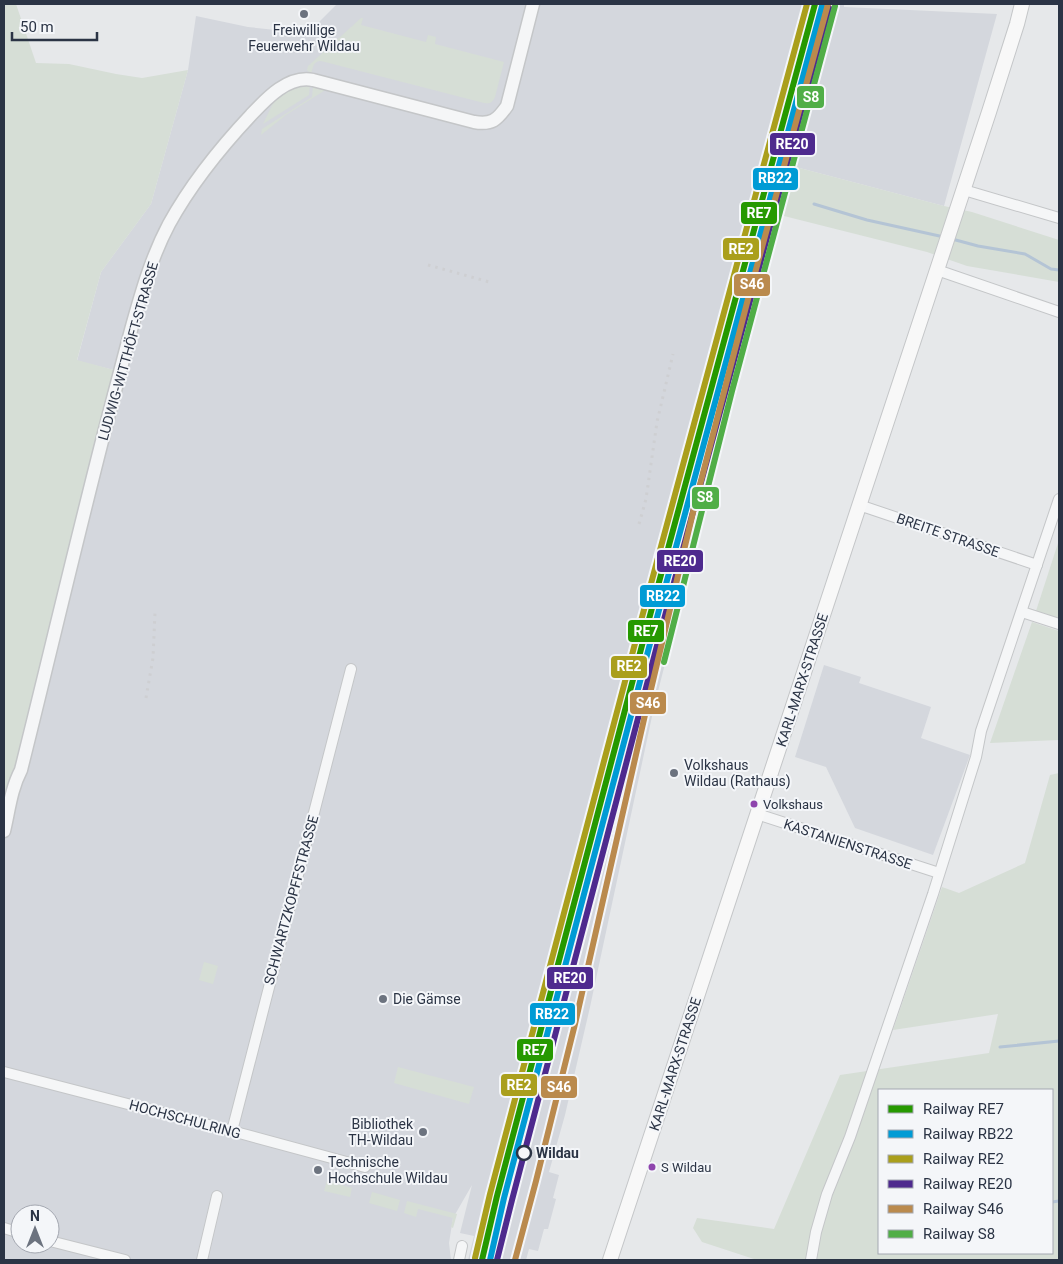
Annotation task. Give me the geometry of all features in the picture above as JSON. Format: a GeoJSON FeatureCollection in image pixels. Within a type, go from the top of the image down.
{"type":"FeatureCollection","features":[{"type":"Feature","properties":{"kind":"main road","name":"KARL-MARX-STRASSE"},"geometry":{"type":"LineString","coordinates":[[610,1260],[964,190],[1003,70],[1022,4]]}},
{"type":"Feature","properties":{"kind":"street","name":"LUDWIG-WITTHÖFT-STRASSE"},"geometry":{"type":"LineString","coordinates":[[4,831],[10,809],[11,795],[21,770],[103,437],[141,294],[155,255],[169,225],[186,197],[230,138],[262,103],[283,87],[297,80],[313,80],[485,124],[492,122],[500,116],[507,106],[533,4]]}},
{"type":"Feature","properties":{"kind":"street"},"geometry":{"type":"LineString","coordinates":[[964,190],[1059,218]]}},
{"type":"Feature","properties":{"kind":"street"},"geometry":{"type":"LineString","coordinates":[[939,265],[1059,312]]}},
{"type":"Feature","properties":{"kind":"street"},"geometry":{"type":"LineString","coordinates":[[810,1260],[816,1232],[828,1194],[850,1137],[933,894],[976,757],[981,731],[1037,565],[1056,520],[1059,499]]}},
{"type":"Feature","properties":{"kind":"street","name":"BREITE STRASSE"},"geometry":{"type":"LineString","coordinates":[[859,505],[1037,565]]}},
{"type":"Feature","properties":{"kind":"street"},"geometry":{"type":"LineString","coordinates":[[1022,612],[1059,624]]}},
{"type":"Feature","properties":{"kind":"street","name":"SCHWARTZKOPFFSTRASSE"},"geometry":{"type":"LineString","coordinates":[[232,1130],[351,669]]}},
{"type":"Feature","properties":{"kind":"street","name":"KASTANIENSTRASSE"},"geometry":{"type":"LineString","coordinates":[[757,814],[939,874]]}},
{"type":"Feature","properties":{"kind":"street","name":"HOCHSCHULRING"},"geometry":{"type":"LineString","coordinates":[[4,1072],[232,1130],[365,1167]]}},
{"type":"Feature","properties":{"kind":"street"},"geometry":{"type":"LineString","coordinates":[[202,1260],[218,1196]]}},
{"type":"Feature","properties":{"kind":"street"},"geometry":{"type":"LineString","coordinates":[[60,1244],[125,1260]]}},
{"type":"Feature","properties":{"kind":"street"},"geometry":{"type":"LineString","coordinates":[[459,1260],[462,1246]]}},
{"type":"Feature","properties":{"kind":"shaded area"},"geometry":{"type":"Polygon","coordinates":[[[4,4],[16,4],[36,63],[69,64],[142,78],[188,70],[151,204],[101,272],[77,360],[114,370],[57,604],[4,808],[4,4]]]}},
{"type":"Feature","properties":{"kind":"shaded area"},"geometry":{"type":"Polygon","coordinates":[[[337,4],[844,4],[844,7],[997,14],[944,206],[792,166],[654,707],[590,1007],[565,1115],[549,1172],[559,1175],[553,1198],[556,1199],[548,1229],[544,1229],[538,1251],[529,1249],[526,1260],[468,1260],[474,1236],[460,1233],[472,1185],[453,1218],[449,1243],[451,1260],[4,1260],[4,808],[57,604],[114,370],[77,361],[101,272],[151,204],[188,70],[196,16],[248,27],[295,32],[319,22],[337,4]]]}},
{"type":"Feature","properties":{"kind":"shaded area"},"geometry":{"type":"Polygon","coordinates":[[[363,18],[361,25],[426,42],[428,35],[436,37],[435,44],[504,62],[494,99],[491,103],[484,103],[321,61],[315,64],[311,74],[307,70],[308,66],[363,18]]]}},
{"type":"Feature","properties":{"kind":"shaded area"},"geometry":{"type":"Polygon","coordinates":[[[310,85],[309,95],[263,124],[275,99],[296,87],[310,85]]]}},
{"type":"Feature","properties":{"kind":"shaded area"},"geometry":{"type":"Polygon","coordinates":[[[313,86],[327,89],[286,115],[261,135],[262,129],[312,97],[313,86]]]}},
{"type":"Feature","properties":{"kind":"shaded area"},"geometry":{"type":"Polygon","coordinates":[[[792,166],[972,212],[1059,240],[1059,282],[967,266],[927,252],[780,215],[792,166]]]}},
{"type":"Feature","properties":{"kind":"shaded area"},"geometry":{"type":"Polygon","coordinates":[[[1059,540],[1059,619],[1036,611],[1059,540]]]}},
{"type":"Feature","properties":{"kind":"shaded area"},"geometry":{"type":"Polygon","coordinates":[[[1032,622],[1059,631],[1059,740],[990,743],[1032,622]]]}},
{"type":"Feature","properties":{"kind":"shaded area"},"geometry":{"type":"Polygon","coordinates":[[[824,665],[861,677],[859,683],[931,707],[921,738],[970,755],[933,855],[855,828],[826,767],[795,757],[824,665]]]}},
{"type":"Feature","properties":{"kind":"shaded area"},"geometry":{"type":"Polygon","coordinates":[[[1059,773],[1059,1260],[757,1260],[702,1242],[693,1228],[697,1218],[774,1229],[840,1075],[989,1053],[998,1014],[893,1030],[942,887],[959,893],[1025,863],[1050,775],[1059,773]]]}},
{"type":"Feature","properties":{"kind":"shaded area"},"geometry":{"type":"Polygon","coordinates":[[[204,962],[218,966],[213,984],[199,980],[204,962]]]}},
{"type":"Feature","properties":{"kind":"shaded area"},"geometry":{"type":"Polygon","coordinates":[[[398,1067],[474,1087],[469,1104],[394,1083],[398,1067]]]}},
{"type":"Feature","properties":{"kind":"shaded area"},"geometry":{"type":"Polygon","coordinates":[[[327,1181],[352,1188],[350,1197],[324,1191],[327,1181]]]}},
{"type":"Feature","properties":{"kind":"shaded area"},"geometry":{"type":"Polygon","coordinates":[[[372,1192],[400,1200],[397,1211],[369,1203],[372,1192]]]}},
{"type":"Feature","properties":{"kind":"shaded area"},"geometry":{"type":"Polygon","coordinates":[[[407,1201],[457,1214],[453,1228],[451,1227],[453,1218],[418,1209],[416,1217],[404,1213],[407,1201]]]}},
{"type":"Feature","properties":{"kind":"waterway"},"geometry":{"type":"LineString","coordinates":[[814,204],[867,220],[944,237]]}},
{"type":"Feature","properties":{"kind":"waterway"},"geometry":{"type":"LineString","coordinates":[[952,239],[978,246],[1025,254],[1051,269],[1059,270]]}},
{"type":"Feature","properties":{"kind":"waterway"},"geometry":{"type":"LineString","coordinates":[[1000,1047],[1059,1041]]}},
{"type":"Feature","properties":{"kind":"waterway"},"geometry":{"type":"LineString","coordinates":[[1053,1202],[1059,1201]]}},
{"type":"Feature","properties":{"kind":"railway"},"geometry":{"type":"LineString","coordinates":[[428,265],[493,283]]}},
{"type":"Feature","properties":{"kind":"railway"},"geometry":{"type":"LineString","coordinates":[[639,524],[646,499],[657,422],[673,354]]}},
{"type":"Feature","properties":{"kind":"railway"},"geometry":{"type":"LineString","coordinates":[[146,698],[153,658],[155,613]]}},
{"type":"Feature","properties":{"kind":"rail line","name":"RE2"},"geometry":{"type":"LineString","coordinates":[[475,1258],[490,1194],[638,632],[807,4]]}},
{"type":"Feature","properties":{"kind":"rail line","name":"RE7"},"geometry":{"type":"LineString","coordinates":[[482,1260],[497,1196],[645,634],[815,4]]}},
{"type":"Feature","properties":{"kind":"rail line","name":"S46"},"geometry":{"type":"LineString","coordinates":[[515,1260],[575,1024],[695,504],[828,4]]}},
{"type":"Feature","properties":{"kind":"rail line","name":"RB22"},"geometry":{"type":"LineString","coordinates":[[490,1260],[504,1198],[652,636],[822,6]]}},
{"type":"Feature","properties":{"kind":"rail line","name":"S8"},"geometry":{"type":"LineString","coordinates":[[664,662],[732,391],[835,6]]}},
{"type":"Feature","properties":{"kind":"rail line","name":"RE20"},"geometry":{"type":"LineString","coordinates":[[497,1260],[659,638],[829,8]]}},
{"type":"Feature","properties":{"kind":"place","name":"Freiwillige Feuerwehr Wildau"},"geometry":{"type":"Point","coordinates":[304,14]}},
{"type":"Feature","properties":{"kind":"place","name":"Volkshaus Wildau (Rathaus)"},"geometry":{"type":"Point","coordinates":[674,773]}},
{"type":"Feature","properties":{"kind":"place","name":"Volkshaus"},"geometry":{"type":"Point","coordinates":[754,804]}},
{"type":"Feature","properties":{"kind":"place","name":"Die Gämse"},"geometry":{"type":"Point","coordinates":[383,999]}},
{"type":"Feature","properties":{"kind":"place","name":"Bibliothek TH-Wildau"},"geometry":{"type":"Point","coordinates":[423,1132]}},
{"type":"Feature","properties":{"kind":"place","name":"Wildau"},"geometry":{"type":"Point","coordinates":[524,1153]}},
{"type":"Feature","properties":{"kind":"place","name":"S Wildau"},"geometry":{"type":"Point","coordinates":[652,1167]}},
{"type":"Feature","properties":{"kind":"place","name":"Technische Hochschule Wildau"},"geometry":{"type":"Point","coordinates":[318,1170]}}]}
